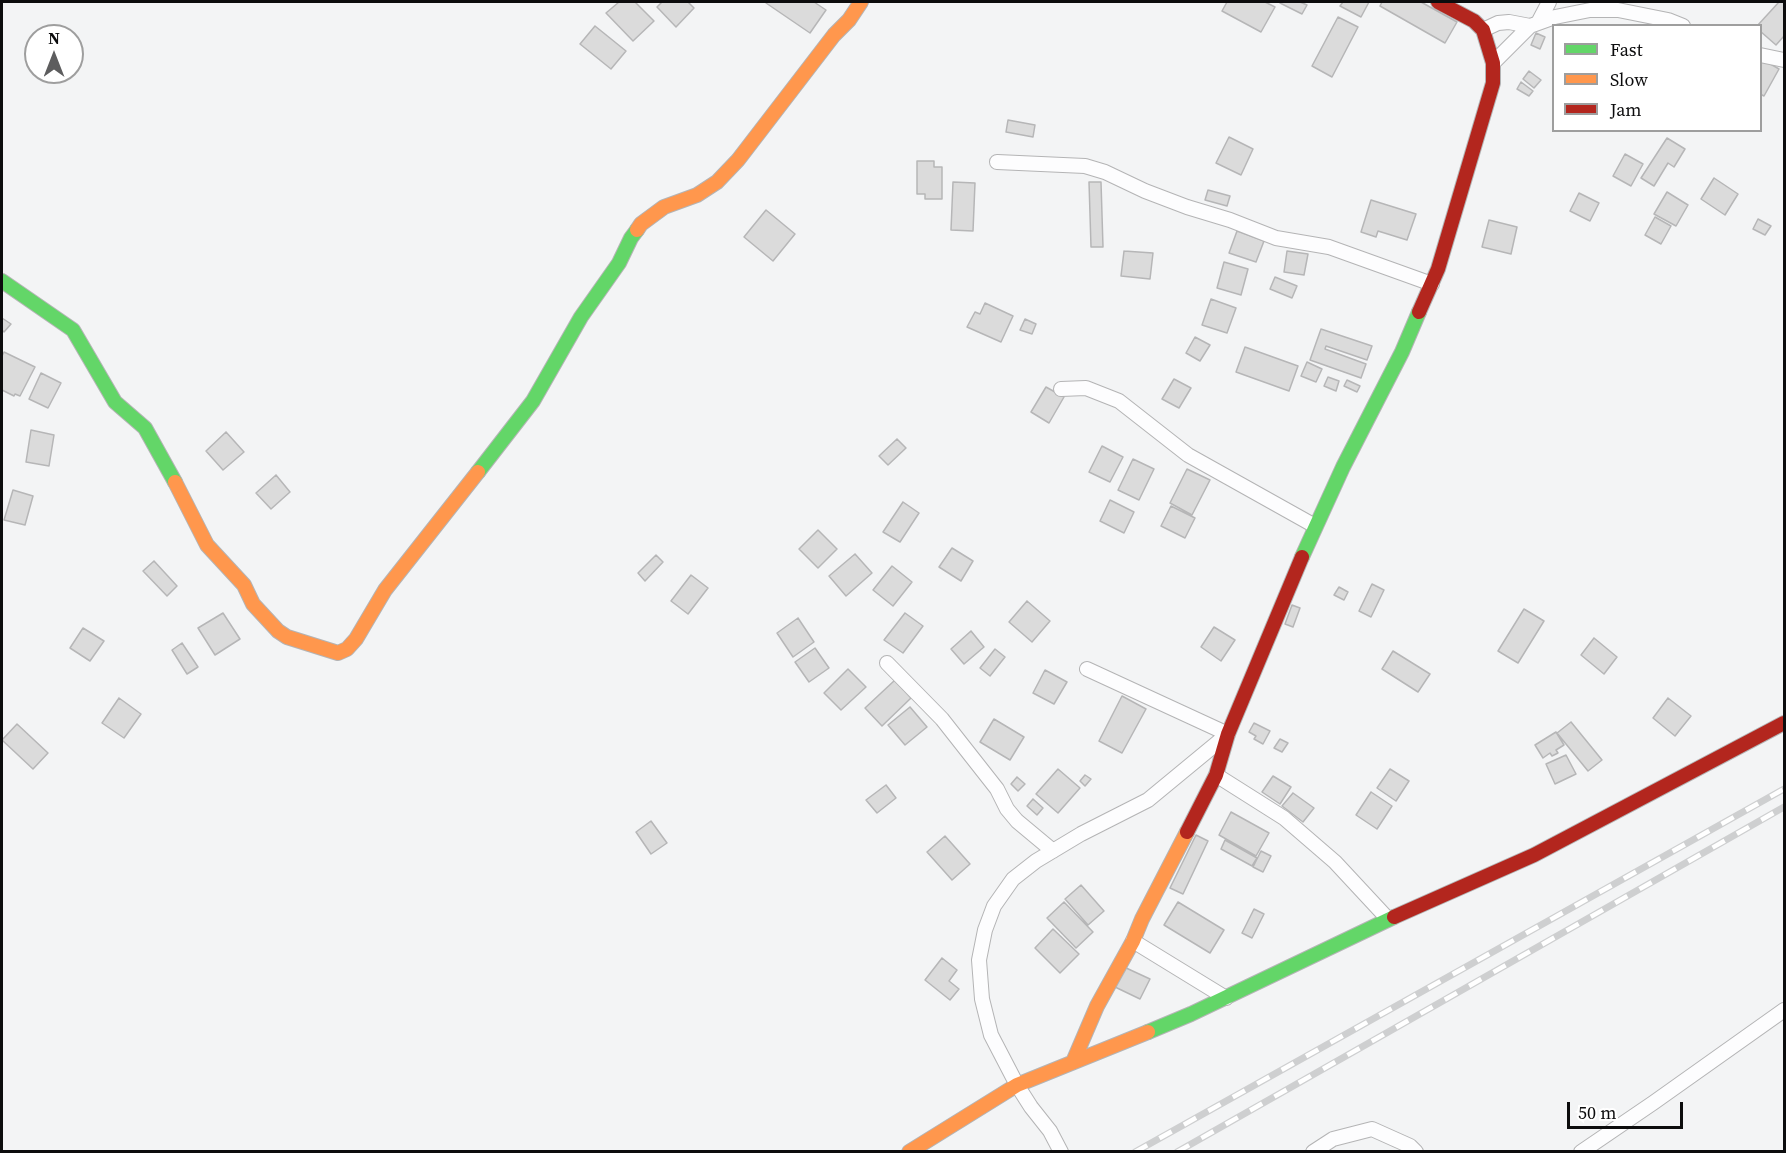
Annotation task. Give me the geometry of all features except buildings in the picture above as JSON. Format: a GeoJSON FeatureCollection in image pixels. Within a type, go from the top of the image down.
{"type":"FeatureCollection","features":[{"type":"Feature","properties":{"kind":"street"},"geometry":{"type":"LineString","coordinates":[[2,281],[73,330],[115,402],[145,428],[207,545],[244,585],[253,604],[278,631],[287,637],[338,653],[347,649],[356,639],[385,590],[533,401],[581,317],[619,263],[631,238],[641,224],[664,207],[697,195],[717,182],[738,160],[861,2]]}},
{"type":"Feature","properties":{"kind":"street"},"geometry":{"type":"LineString","coordinates":[[1073,1062],[1097,1006],[1216,775],[1228,734],[1315,526],[1402,352],[1438,269],[1493,83],[1493,63],[1482,30],[1474,21],[1438,2]]}},
{"type":"Feature","properties":{"kind":"street"},"geometry":{"type":"LineString","coordinates":[[1493,63],[1534,25],[1549,2]]}},
{"type":"Feature","properties":{"kind":"street"},"geometry":{"type":"LineString","coordinates":[[1482,30],[1498,23],[1534,25],[1555,17],[1590,10],[1618,10],[1678,24]]}},
{"type":"Feature","properties":{"kind":"street"},"geometry":{"type":"LineString","coordinates":[[1762,55],[1785,60]]}},
{"type":"Feature","properties":{"kind":"street"},"geometry":{"type":"LineString","coordinates":[[997,162],[1085,166],[1105,172],[1187,207],[1230,220],[1276,238],[1329,247],[1432,284]]}},
{"type":"Feature","properties":{"kind":"street"},"geometry":{"type":"LineString","coordinates":[[1061,389],[1086,388],[1119,402],[1188,455],[1315,526]]}},
{"type":"Feature","properties":{"kind":"street"},"geometry":{"type":"LineString","coordinates":[[887,663],[942,719],[997,789],[1006,809],[1053,851]]}},
{"type":"Feature","properties":{"kind":"street"},"geometry":{"type":"LineString","coordinates":[[1087,669],[1228,734]]}},
{"type":"Feature","properties":{"kind":"street"},"geometry":{"type":"LineString","coordinates":[[909,1152],[1017,1085],[1191,1014],[1388,919],[1534,855],[1785,723]]}},
{"type":"Feature","properties":{"kind":"street"},"geometry":{"type":"LineString","coordinates":[[1060,1152],[1050,1131],[1017,1085],[991,1035],[982,999],[979,960],[985,930],[994,906],[1013,879],[1036,861],[1148,800],[1228,734]]}},
{"type":"Feature","properties":{"kind":"street"},"geometry":{"type":"LineString","coordinates":[[1216,775],[1284,818],[1335,862],[1388,919]]}},
{"type":"Feature","properties":{"kind":"street"},"geometry":{"type":"LineString","coordinates":[[1132,941],[1226,998]]}},
{"type":"Feature","properties":{"kind":"street"},"geometry":{"type":"LineString","coordinates":[[1581,1152],[1785,1010]]}},
{"type":"Feature","properties":{"kind":"street"},"geometry":{"type":"LineString","coordinates":[[1313,1152],[1333,1139],[1372,1129],[1410,1146],[1416,1152]]}},
{"type":"Feature","properties":{"kind":"railway"},"geometry":{"type":"LineString","coordinates":[[1135,1152],[1784,789]]}},
{"type":"Feature","properties":{"kind":"railway"},"geometry":{"type":"LineString","coordinates":[[1177,1152],[1784,807]]}},
{"type":"Feature","properties":{"kind":"traffic: fast"},"geometry":{"type":"LineString","coordinates":[[478,472],[533,401],[581,317],[619,263],[637,230]]}},
{"type":"Feature","properties":{"kind":"traffic: fast"},"geometry":{"type":"LineString","coordinates":[[2,281],[73,330],[115,402],[145,428],[175,482]]}},
{"type":"Feature","properties":{"kind":"traffic: fast"},"geometry":{"type":"LineString","coordinates":[[1302,557],[1343,467],[1402,352],[1419,312]]}},
{"type":"Feature","properties":{"kind":"traffic: fast"},"geometry":{"type":"LineString","coordinates":[[1148,1032],[1191,1014],[1394,917]]}},
{"type":"Feature","properties":{"kind":"traffic: slow"},"geometry":{"type":"LineString","coordinates":[[637,230],[641,224],[664,207],[697,195],[717,182],[738,160],[861,2]]}},
{"type":"Feature","properties":{"kind":"traffic: slow"},"geometry":{"type":"LineString","coordinates":[[175,482],[207,545],[244,585],[253,604],[278,631],[287,637],[338,653],[347,649],[356,639],[385,590],[478,472]]}},
{"type":"Feature","properties":{"kind":"traffic: slow"},"geometry":{"type":"LineString","coordinates":[[1073,1062],[1097,1006],[1133,941],[1187,832]]}},
{"type":"Feature","properties":{"kind":"traffic: slow"},"geometry":{"type":"LineString","coordinates":[[909,1152],[1017,1085],[1148,1032]]}},
{"type":"Feature","properties":{"kind":"traffic: jam"},"geometry":{"type":"LineString","coordinates":[[1419,312],[1438,269],[1493,83],[1493,63],[1483,30],[1474,21],[1438,2]]}},
{"type":"Feature","properties":{"kind":"traffic: jam"},"geometry":{"type":"LineString","coordinates":[[1187,832],[1216,775],[1228,734],[1302,557]]}},
{"type":"Feature","properties":{"kind":"traffic: jam"},"geometry":{"type":"LineString","coordinates":[[1394,917],[1534,855],[1784,723]]}}]}
